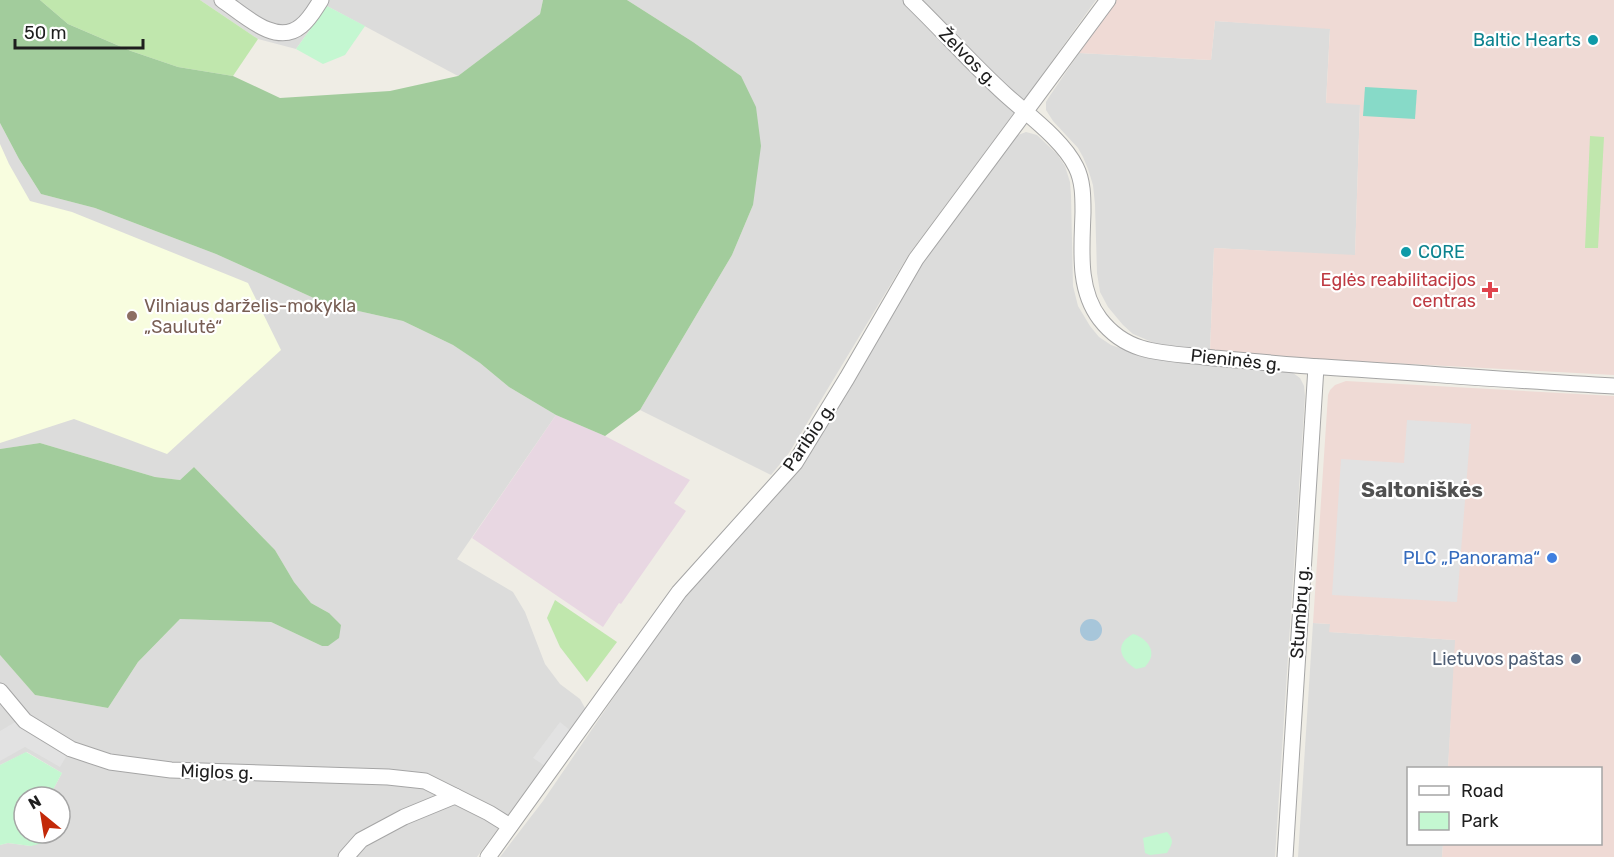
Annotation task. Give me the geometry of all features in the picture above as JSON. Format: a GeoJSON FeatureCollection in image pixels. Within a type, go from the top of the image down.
{"type":"FeatureCollection","features":[{"type":"Feature","properties":{"kind":"street"},"geometry":{"type":"LineString","coordinates":[[222,0],[264,29],[277,33],[291,33],[307,20],[321,0]]}},
{"type":"Feature","properties":{"kind":"street","name":"Želvos g."},"geometry":{"type":"LineString","coordinates":[[911,0],[1026,112]]}},
{"type":"Feature","properties":{"kind":"street","name":"Paribio g."},"geometry":{"type":"LineString","coordinates":[[488,857],[679,592],[795,463],[916,259],[1108,0]]}},
{"type":"Feature","properties":{"kind":"street","name":"Pieninės g."},"geometry":{"type":"LineString","coordinates":[[1026,112],[1063,148],[1077,168],[1083,198],[1082,251],[1085,289],[1100,320],[1123,340],[1166,353],[1316,367],[1614,386]]}},
{"type":"Feature","properties":{"kind":"street","name":"Stumbrų g."},"geometry":{"type":"LineString","coordinates":[[1285,857],[1316,367]]}},
{"type":"Feature","properties":{"kind":"street","name":"Miglos g."},"geometry":{"type":"LineString","coordinates":[[0,691],[25,721],[71,749],[110,762],[171,770],[388,777],[425,781],[510,826]]}},
{"type":"Feature","properties":{"kind":"street"},"geometry":{"type":"LineString","coordinates":[[346,857],[361,840],[404,817],[455,796]]}},
{"type":"Feature","properties":{"kind":"shaded area"},"geometry":{"type":"Polygon","coordinates":[[[200,0],[543,0],[540,14],[458,76],[327,6],[296,49],[258,39],[200,0]]]}},
{"type":"Feature","properties":{"kind":"shaded area"},"geometry":{"type":"Polygon","coordinates":[[[627,0],[1096,0],[909,254],[789,453],[771,475],[640,410],[732,255],[753,205],[741,76],[627,0]]]}},
{"type":"Feature","properties":{"kind":"shaded area"},"geometry":{"type":"Polygon","coordinates":[[[1116,0],[1614,0],[1614,375],[1210,352],[1214,248],[1355,255],[1360,105],[1326,103],[1330,29],[1215,21],[1211,60],[1079,53],[1116,0]]]}},
{"type":"Feature","properties":{"kind":"shaded area"},"geometry":{"type":"Polygon","coordinates":[[[1215,21],[1330,28],[1326,102],[1360,104],[1355,256],[1214,248],[1210,352],[1159,345],[1133,334],[1108,307],[1100,292],[1097,273],[1093,185],[1078,148],[1053,121],[1046,110],[1046,102],[1079,53],[1211,60],[1215,21]]]}},
{"type":"Feature","properties":{"kind":"shaded area"},"geometry":{"type":"Polygon","coordinates":[[[1365,87],[1417,90],[1415,119],[1363,116],[1365,87]]]}},
{"type":"Feature","properties":{"kind":"shaded area"},"geometry":{"type":"Polygon","coordinates":[[[0,123],[41,194],[95,208],[216,254],[327,304],[403,321],[453,345],[480,363],[509,387],[556,415],[457,559],[513,592],[525,612],[545,664],[560,684],[580,699],[585,708],[584,712],[477,857],[0,857],[0,845],[8,843],[31,846],[72,845],[72,785],[56,785],[62,773],[27,752],[0,765],[0,655],[35,695],[108,708],[138,662],[180,619],[271,622],[322,646],[329,613],[311,603],[294,582],[275,550],[194,467],[180,480],[155,477],[40,443],[0,449],[0,123]]]}},
{"type":"Feature","properties":{"kind":"shaded area"},"geometry":{"type":"Polygon","coordinates":[[[1026,132],[1037,135],[1057,154],[1065,166],[1071,195],[1073,286],[1078,306],[1099,337],[1111,345],[1138,354],[1293,373],[1300,378],[1304,386],[1275,857],[500,857],[543,801],[681,599],[838,406],[933,245],[1018,135],[1026,132]]]}},
{"type":"Feature","properties":{"kind":"shaded area","name":"Vilniaus darželis-mokykla „Saulutė“"},"geometry":{"type":"Polygon","coordinates":[[[0,144],[30,201],[72,212],[248,283],[281,350],[167,454],[74,419],[0,443],[0,144]]]}},
{"type":"Feature","properties":{"kind":"shaded area"},"geometry":{"type":"Polygon","coordinates":[[[1346,381],[1614,396],[1614,857],[1442,857],[1443,845],[1602,845],[1602,767],[1448,767],[1455,640],[1329,632],[1330,624],[1313,623],[1328,395],[1335,385],[1346,381]]]}},
{"type":"Feature","properties":{"kind":"shaded area"},"geometry":{"type":"Polygon","coordinates":[[[556,415],[605,436],[690,480],[674,503],[686,511],[603,627],[472,538],[556,415]]]}},
{"type":"Feature","properties":{"kind":"shaded area"},"geometry":{"type":"Polygon","coordinates":[[[1407,420],[1471,424],[1457,602],[1332,595],[1341,459],[1404,463],[1407,420]]]}},
{"type":"Feature","properties":{"kind":"shaded area"},"geometry":{"type":"Polygon","coordinates":[[[1091,619],[1099,622],[1102,630],[1099,638],[1091,641],[1083,638],[1080,630],[1083,622],[1091,619]]]}},
{"type":"Feature","properties":{"kind":"shaded area"},"geometry":{"type":"Polygon","coordinates":[[[1313,623],[1330,624],[1330,632],[1456,640],[1448,767],[1407,767],[1407,845],[1443,845],[1442,857],[1298,857],[1313,623]]]}},
{"type":"Feature","properties":{"kind":"shaded area"},"geometry":{"type":"Polygon","coordinates":[[[17,721],[67,755],[60,767],[25,747],[0,761],[0,731],[17,721]]]}},
{"type":"Feature","properties":{"kind":"shaded area"},"geometry":{"type":"Polygon","coordinates":[[[560,722],[571,731],[545,766],[533,758],[560,722]]]}},
{"type":"Feature","properties":{"kind":"green space"},"geometry":{"type":"Polygon","coordinates":[[[0,0],[40,0],[68,24],[131,51],[178,67],[233,76],[280,98],[390,91],[458,76],[540,14],[543,0],[627,0],[741,76],[756,107],[761,146],[753,205],[732,255],[640,410],[605,436],[556,415],[509,387],[480,363],[453,345],[403,321],[327,304],[216,254],[95,208],[41,194],[0,123],[0,0]]]}},
{"type":"Feature","properties":{"kind":"green space"},"geometry":{"type":"Polygon","coordinates":[[[40,0],[200,0],[258,39],[233,76],[178,67],[131,51],[68,24],[40,0]]]}},
{"type":"Feature","properties":{"kind":"green space"},"geometry":{"type":"Polygon","coordinates":[[[327,6],[365,26],[345,55],[323,64],[296,49],[327,6]]]}},
{"type":"Feature","properties":{"kind":"green space"},"geometry":{"type":"Polygon","coordinates":[[[1590,136],[1604,137],[1598,248],[1585,248],[1590,136]]]}},
{"type":"Feature","properties":{"kind":"green space"},"geometry":{"type":"Polygon","coordinates":[[[40,443],[155,477],[180,480],[194,467],[275,550],[294,582],[311,603],[329,613],[341,625],[339,638],[328,646],[322,646],[271,622],[180,619],[138,662],[108,708],[35,695],[0,655],[0,449],[40,443]]]}},
{"type":"Feature","properties":{"kind":"green space"},"geometry":{"type":"Polygon","coordinates":[[[555,600],[617,642],[587,682],[560,647],[547,618],[555,600]]]}},
{"type":"Feature","properties":{"kind":"green space"},"geometry":{"type":"Polygon","coordinates":[[[1133,634],[1146,642],[1151,649],[1150,660],[1145,667],[1136,669],[1126,661],[1121,652],[1123,642],[1133,634]]]}},
{"type":"Feature","properties":{"kind":"green space"},"geometry":{"type":"Polygon","coordinates":[[[26,752],[62,773],[56,785],[12,785],[12,844],[0,845],[0,765],[26,752]]]}},
{"type":"Feature","properties":{"kind":"green space"},"geometry":{"type":"Polygon","coordinates":[[[1167,832],[1172,842],[1167,853],[1150,855],[1145,853],[1143,838],[1167,832]]]}},
{"type":"Feature","properties":{"kind":"place","name":"Baltic Hearts"},"geometry":{"type":"Point","coordinates":[1593,40]}},
{"type":"Feature","properties":{"kind":"place","name":"CORE"},"geometry":{"type":"Point","coordinates":[1406,252]}},
{"type":"Feature","properties":{"kind":"place","name":"Eglės reabilitacijos centras"},"geometry":{"type":"Point","coordinates":[1490,290]}},
{"type":"Feature","properties":{"kind":"place","name":"Vilniaus darželis-mokykla „Saulutė“"},"geometry":{"type":"Point","coordinates":[132,316]}},
{"type":"Feature","properties":{"kind":"place","name":"PLC „Panorama“"},"geometry":{"type":"Point","coordinates":[1552,558]}},
{"type":"Feature","properties":{"kind":"place","name":"Lietuvos paštas"},"geometry":{"type":"Point","coordinates":[1576,659]}},
{"type":"Feature","properties":{"kind":"district","name":"Saltoniškės"},"geometry":{"type":"Point","coordinates":[1422,489]}}]}
